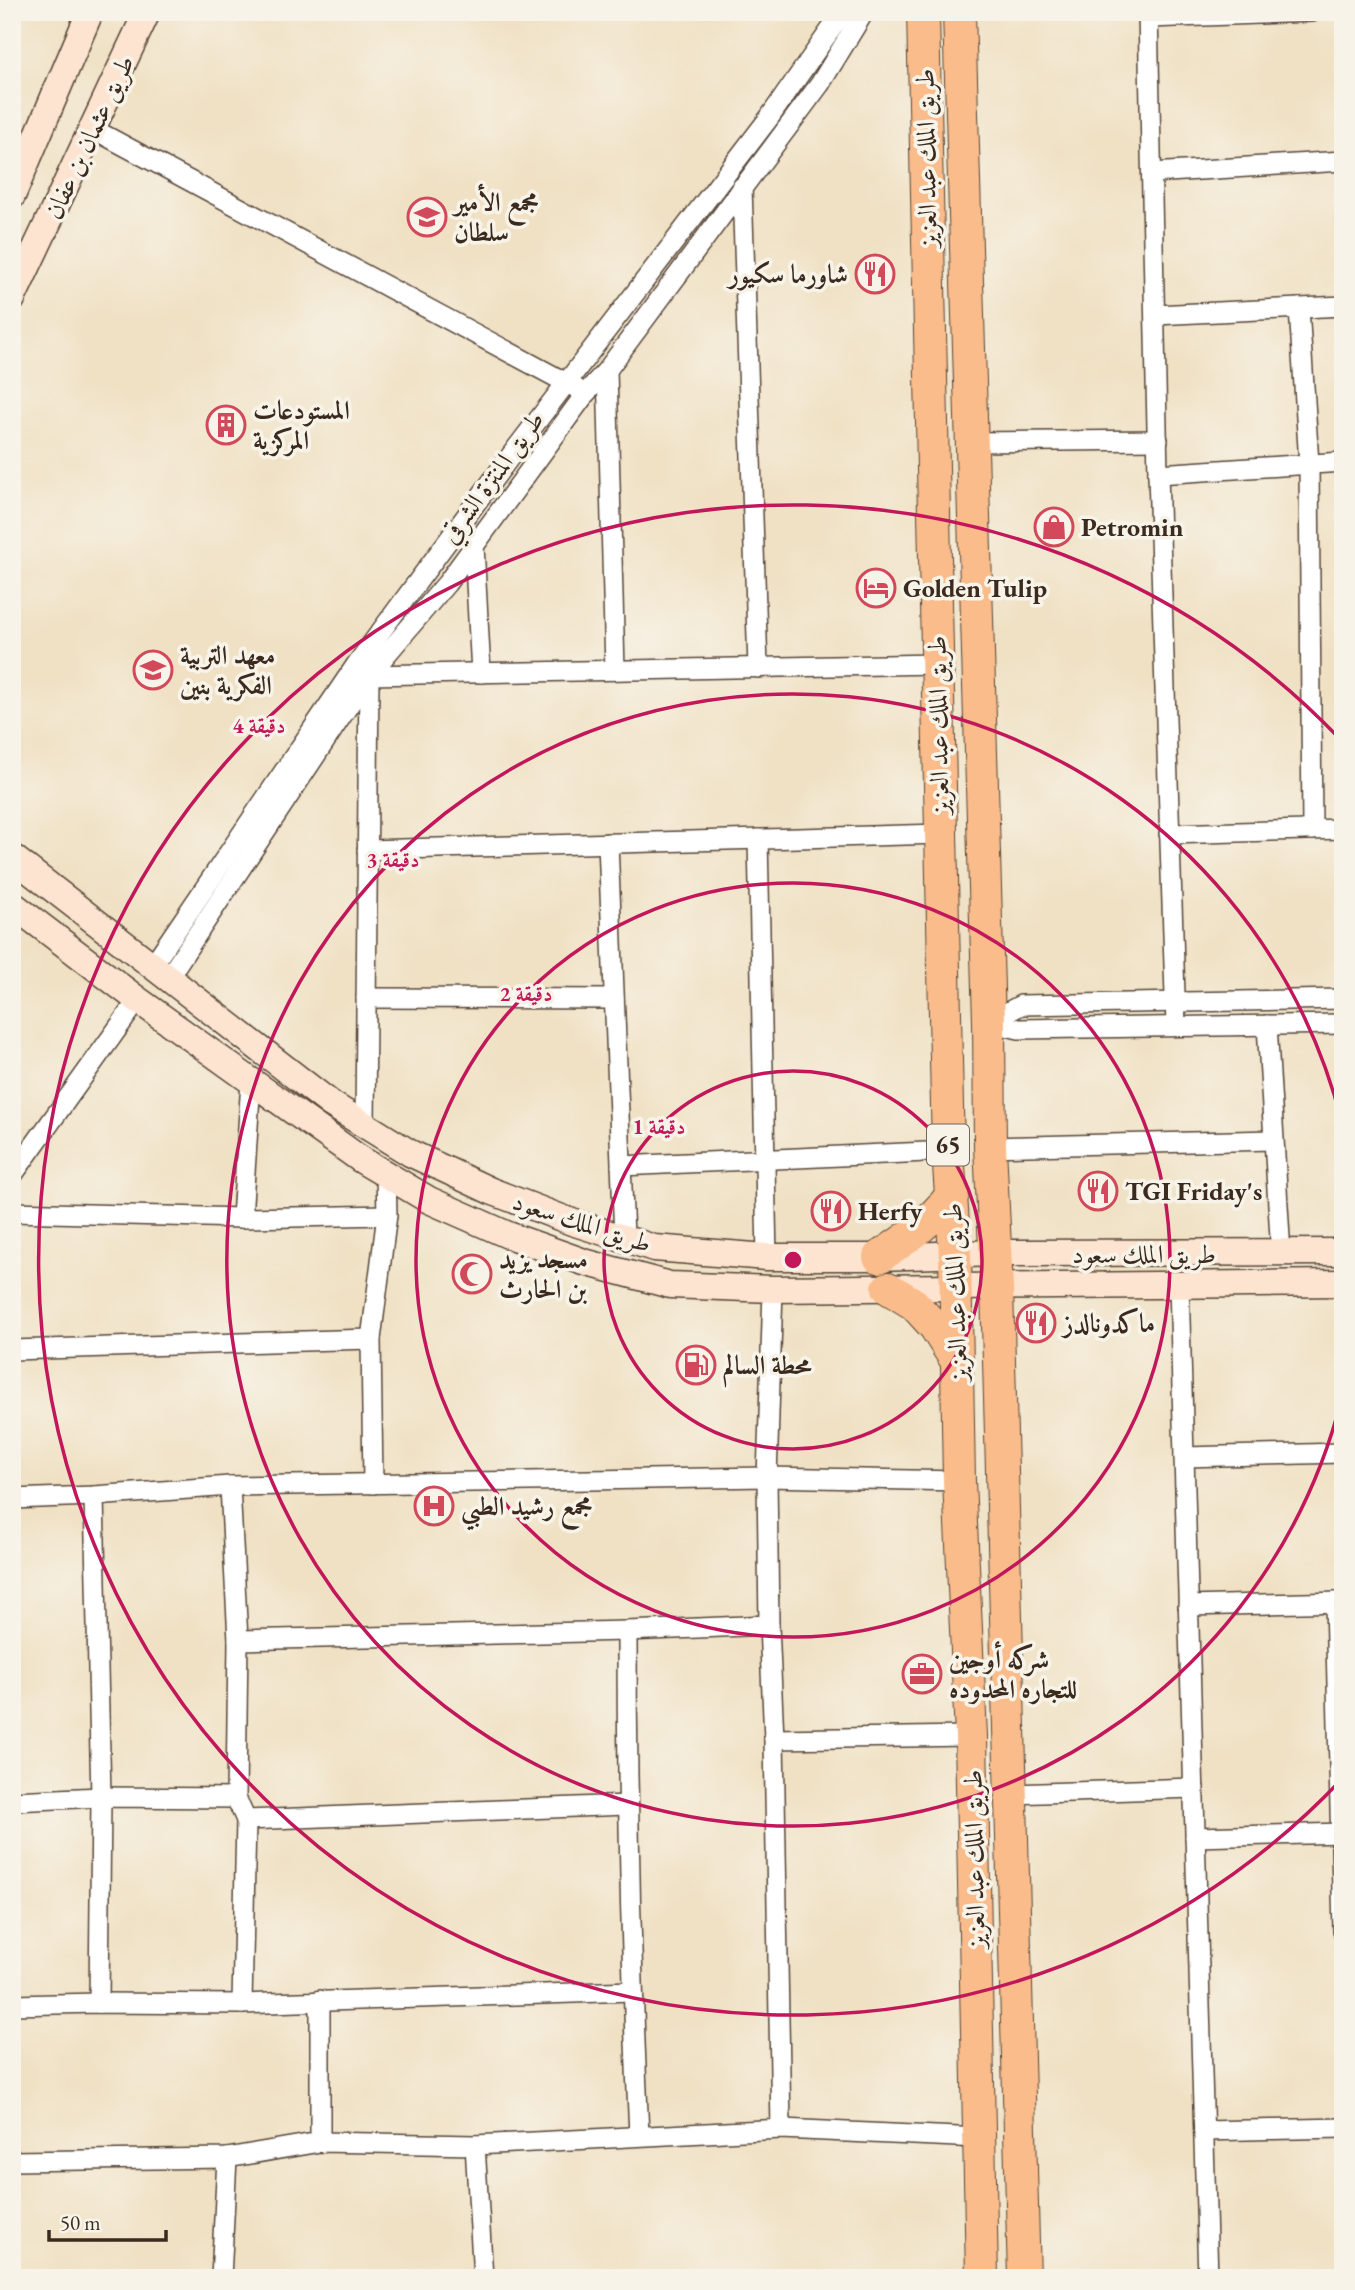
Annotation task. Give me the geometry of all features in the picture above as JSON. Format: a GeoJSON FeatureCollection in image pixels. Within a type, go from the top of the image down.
{"type":"FeatureCollection","features":[{"type":"Feature","properties":{"kind":"highway","name":"طريق الملك عبد العزيز"},"geometry":{"type":"LineString","coordinates":[[923,12],[948,1152],[953,1194],[959,1481],[971,1736],[982,2278]]}},
{"type":"Feature","properties":{"kind":"highway","name":"طريق الملك عبد العزيز"},"geometry":{"type":"LineString","coordinates":[[960,12],[1024,2278]]}},
{"type":"Feature","properties":{"kind":"highway"},"geometry":{"type":"LineString","coordinates":[[879,1257],[917,1232],[953,1194]]}},
{"type":"Feature","properties":{"kind":"highway"},"geometry":{"type":"LineString","coordinates":[[888,1288],[914,1304],[935,1327],[957,1362]]}},
{"type":"Feature","properties":{"kind":"main road","name":"طريق عثمان بن عفان"},"geometry":{"type":"LineString","coordinates":[[12,196],[90,12]]}},
{"type":"Feature","properties":{"kind":"main road","name":"طريق عثمان بن عفان"},"geometry":{"type":"LineString","coordinates":[[12,299],[147,12]]}},
{"type":"Feature","properties":{"kind":"main road","name":"طريق الملك سعود"},"geometry":{"type":"LineString","coordinates":[[12,857],[320,1096],[365,1125],[411,1153],[491,1191],[572,1222],[654,1248],[767,1257],[1343,1252]]}},
{"type":"Feature","properties":{"kind":"main road","name":"طريق الملك سعود"},"geometry":{"type":"LineString","coordinates":[[15,911],[360,1159],[429,1200],[508,1234],[584,1262],[670,1285],[773,1289],[1343,1283]]}},
{"type":"Feature","properties":{"kind":"street"},"geometry":{"type":"LineString","coordinates":[[365,1125],[367,850],[363,670],[566,383],[769,118],[843,12]]}},
{"type":"Feature","properties":{"kind":"street","name":"طريق المنتزة الشرقي"},"geometry":{"type":"LineString","coordinates":[[160,972],[363,670],[447,583],[586,393],[607,370],[820,84],[864,12]]}},
{"type":"Feature","properties":{"kind":"street"},"geometry":{"type":"LineString","coordinates":[[1176,1026],[1158,474],[1149,15],[1312,12]]}},
{"type":"Feature","properties":{"kind":"street"},"geometry":{"type":"LineString","coordinates":[[93,129],[586,393]]}},
{"type":"Feature","properties":{"kind":"street"},"geometry":{"type":"LineString","coordinates":[[1152,173],[1343,161]]}},
{"type":"Feature","properties":{"kind":"street"},"geometry":{"type":"LineString","coordinates":[[743,187],[758,668]]}},
{"type":"Feature","properties":{"kind":"street"},"geometry":{"type":"LineString","coordinates":[[1155,315],[1343,306]]}},
{"type":"Feature","properties":{"kind":"street"},"geometry":{"type":"LineString","coordinates":[[1299,308],[1308,464],[1312,830]]}},
{"type":"Feature","properties":{"kind":"street"},"geometry":{"type":"LineString","coordinates":[[607,370],[615,670]]}},
{"type":"Feature","properties":{"kind":"street"},"geometry":{"type":"LineString","coordinates":[[971,442],[1158,440]]}},
{"type":"Feature","properties":{"kind":"street"},"geometry":{"type":"LineString","coordinates":[[1158,474],[1343,462]]}},
{"type":"Feature","properties":{"kind":"street"},"geometry":{"type":"LineString","coordinates":[[474,546],[481,673]]}},
{"type":"Feature","properties":{"kind":"street"},"geometry":{"type":"LineString","coordinates":[[363,670],[481,673],[937,664]]}},
{"type":"Feature","properties":{"kind":"street"},"geometry":{"type":"LineString","coordinates":[[1169,834],[1343,830]]}},
{"type":"Feature","properties":{"kind":"street"},"geometry":{"type":"LineString","coordinates":[[367,850],[941,834]]}},
{"type":"Feature","properties":{"kind":"street"},"geometry":{"type":"LineString","coordinates":[[758,839],[767,1257]]}},
{"type":"Feature","properties":{"kind":"street"},"geometry":{"type":"LineString","coordinates":[[608,843],[624,1237]]}},
{"type":"Feature","properties":{"kind":"street"},"geometry":{"type":"LineString","coordinates":[[366,998],[614,999]]}},
{"type":"Feature","properties":{"kind":"street"},"geometry":{"type":"LineString","coordinates":[[989,1022],[1021,1005],[1343,999]]}},
{"type":"Feature","properties":{"kind":"street"},"geometry":{"type":"LineString","coordinates":[[12,1176],[138,1000]]}},
{"type":"Feature","properties":{"kind":"street"},"geometry":{"type":"LineString","coordinates":[[989,1022],[1019,1029],[1343,1024]]}},
{"type":"Feature","properties":{"kind":"street"},"geometry":{"type":"LineString","coordinates":[[1267,1025],[1281,1254]]}},
{"type":"Feature","properties":{"kind":"street"},"geometry":{"type":"LineString","coordinates":[[242,1218],[251,1081]]}},
{"type":"Feature","properties":{"kind":"street"},"geometry":{"type":"LineString","coordinates":[[990,1147],[1273,1140]]}},
{"type":"Feature","properties":{"kind":"street"},"geometry":{"type":"LineString","coordinates":[[621,1166],[948,1152]]}},
{"type":"Feature","properties":{"kind":"street"},"geometry":{"type":"LineString","coordinates":[[373,1484],[372,1339],[387,1215],[386,1174]]}},
{"type":"Feature","properties":{"kind":"street"},"geometry":{"type":"LineString","coordinates":[[12,1212],[242,1218],[387,1215]]}},
{"type":"Feature","properties":{"kind":"street"},"geometry":{"type":"LineString","coordinates":[[1179,1285],[1208,2278]]}},
{"type":"Feature","properties":{"kind":"street"},"geometry":{"type":"LineString","coordinates":[[773,1289],[767,1477],[780,2129]]}},
{"type":"Feature","properties":{"kind":"street"},"geometry":{"type":"LineString","coordinates":[[12,1350],[372,1339]]}},
{"type":"Feature","properties":{"kind":"street"},"geometry":{"type":"LineString","coordinates":[[1184,1457],[1343,1453]]}},
{"type":"Feature","properties":{"kind":"street"},"geometry":{"type":"LineString","coordinates":[[12,1499],[230,1486],[767,1477],[959,1481]]}},
{"type":"Feature","properties":{"kind":"street"},"geometry":{"type":"LineString","coordinates":[[230,1486],[238,1640],[236,1797],[246,1821],[242,2004]]}},
{"type":"Feature","properties":{"kind":"street"},"geometry":{"type":"LineString","coordinates":[[94,1496],[101,1797],[99,2003]]}},
{"type":"Feature","properties":{"kind":"street"},"geometry":{"type":"LineString","coordinates":[[1188,1606],[1339,1602],[1343,1931]]}},
{"type":"Feature","properties":{"kind":"street"},"geometry":{"type":"LineString","coordinates":[[238,1640],[769,1625]]}},
{"type":"Feature","properties":{"kind":"street"},"geometry":{"type":"LineString","coordinates":[[627,1631],[627,1805],[639,2135]]}},
{"type":"Feature","properties":{"kind":"street"},"geometry":{"type":"LineString","coordinates":[[774,1739],[971,1736]]}},
{"type":"Feature","properties":{"kind":"street"},"geometry":{"type":"LineString","coordinates":[[1010,1794],[1194,1788]]}},
{"type":"Feature","properties":{"kind":"street"},"geometry":{"type":"LineString","coordinates":[[12,1801],[101,1797],[236,1797]]}},
{"type":"Feature","properties":{"kind":"street"},"geometry":{"type":"LineString","coordinates":[[246,1821],[627,1805]]}},
{"type":"Feature","properties":{"kind":"street"},"geometry":{"type":"LineString","coordinates":[[1195,1837],[1342,1833]]}},
{"type":"Feature","properties":{"kind":"street"},"geometry":{"type":"LineString","coordinates":[[12,2005],[242,2004],[632,1991]]}},
{"type":"Feature","properties":{"kind":"street"},"geometry":{"type":"LineString","coordinates":[[320,2000],[320,2143]]}},
{"type":"Feature","properties":{"kind":"street"},"geometry":{"type":"LineString","coordinates":[[1204,2131],[1343,2128]]}},
{"type":"Feature","properties":{"kind":"street"},"geometry":{"type":"LineString","coordinates":[[12,2161],[228,2158],[320,2143],[475,2145],[780,2129],[980,2138]]}},
{"type":"Feature","properties":{"kind":"street"},"geometry":{"type":"LineString","coordinates":[[475,2145],[483,2278]]}},
{"type":"Feature","properties":{"kind":"street"},"geometry":{"type":"LineString","coordinates":[[221,2278],[228,2158]]}},
{"type":"Feature","properties":{"kind":"place","name":"مجمع الأمير سلطان"},"geometry":{"type":"Point","coordinates":[427,217]}},
{"type":"Feature","properties":{"kind":"place","name":"شاورما سكيور"},"geometry":{"type":"Point","coordinates":[875,274]}},
{"type":"Feature","properties":{"kind":"place","name":"المستودعات المركزية"},"geometry":{"type":"Point","coordinates":[226,425]}},
{"type":"Feature","properties":{"kind":"place","name":"Petromin"},"geometry":{"type":"Point","coordinates":[1054,527]}},
{"type":"Feature","properties":{"kind":"place","name":"Golden Tulip"},"geometry":{"type":"Point","coordinates":[876,588]}},
{"type":"Feature","properties":{"kind":"place","name":"معهد التربية الفكرية بنين"},"geometry":{"type":"Point","coordinates":[153,670]}},
{"type":"Feature","properties":{"kind":"place","name":"TGI Friday's"},"geometry":{"type":"Point","coordinates":[1098,1191]}},
{"type":"Feature","properties":{"kind":"place","name":"Herfy"},"geometry":{"type":"Point","coordinates":[831,1211]}},
{"type":"Feature","properties":{"kind":"place","name":"مسجد يزيد بن الحارث"},"geometry":{"type":"Point","coordinates":[472,1274]}},
{"type":"Feature","properties":{"kind":"place","name":"ماكدونالدز"},"geometry":{"type":"Point","coordinates":[1036,1323]}},
{"type":"Feature","properties":{"kind":"place","name":"محطة السالم"},"geometry":{"type":"Point","coordinates":[696,1365]}},
{"type":"Feature","properties":{"kind":"place","name":"مجمع رشيد الطبي"},"geometry":{"type":"Point","coordinates":[434,1506]}},
{"type":"Feature","properties":{"kind":"place","name":"شركه أوجين للتجاره المحدوده"},"geometry":{"type":"Point","coordinates":[922,1674]}}]}
